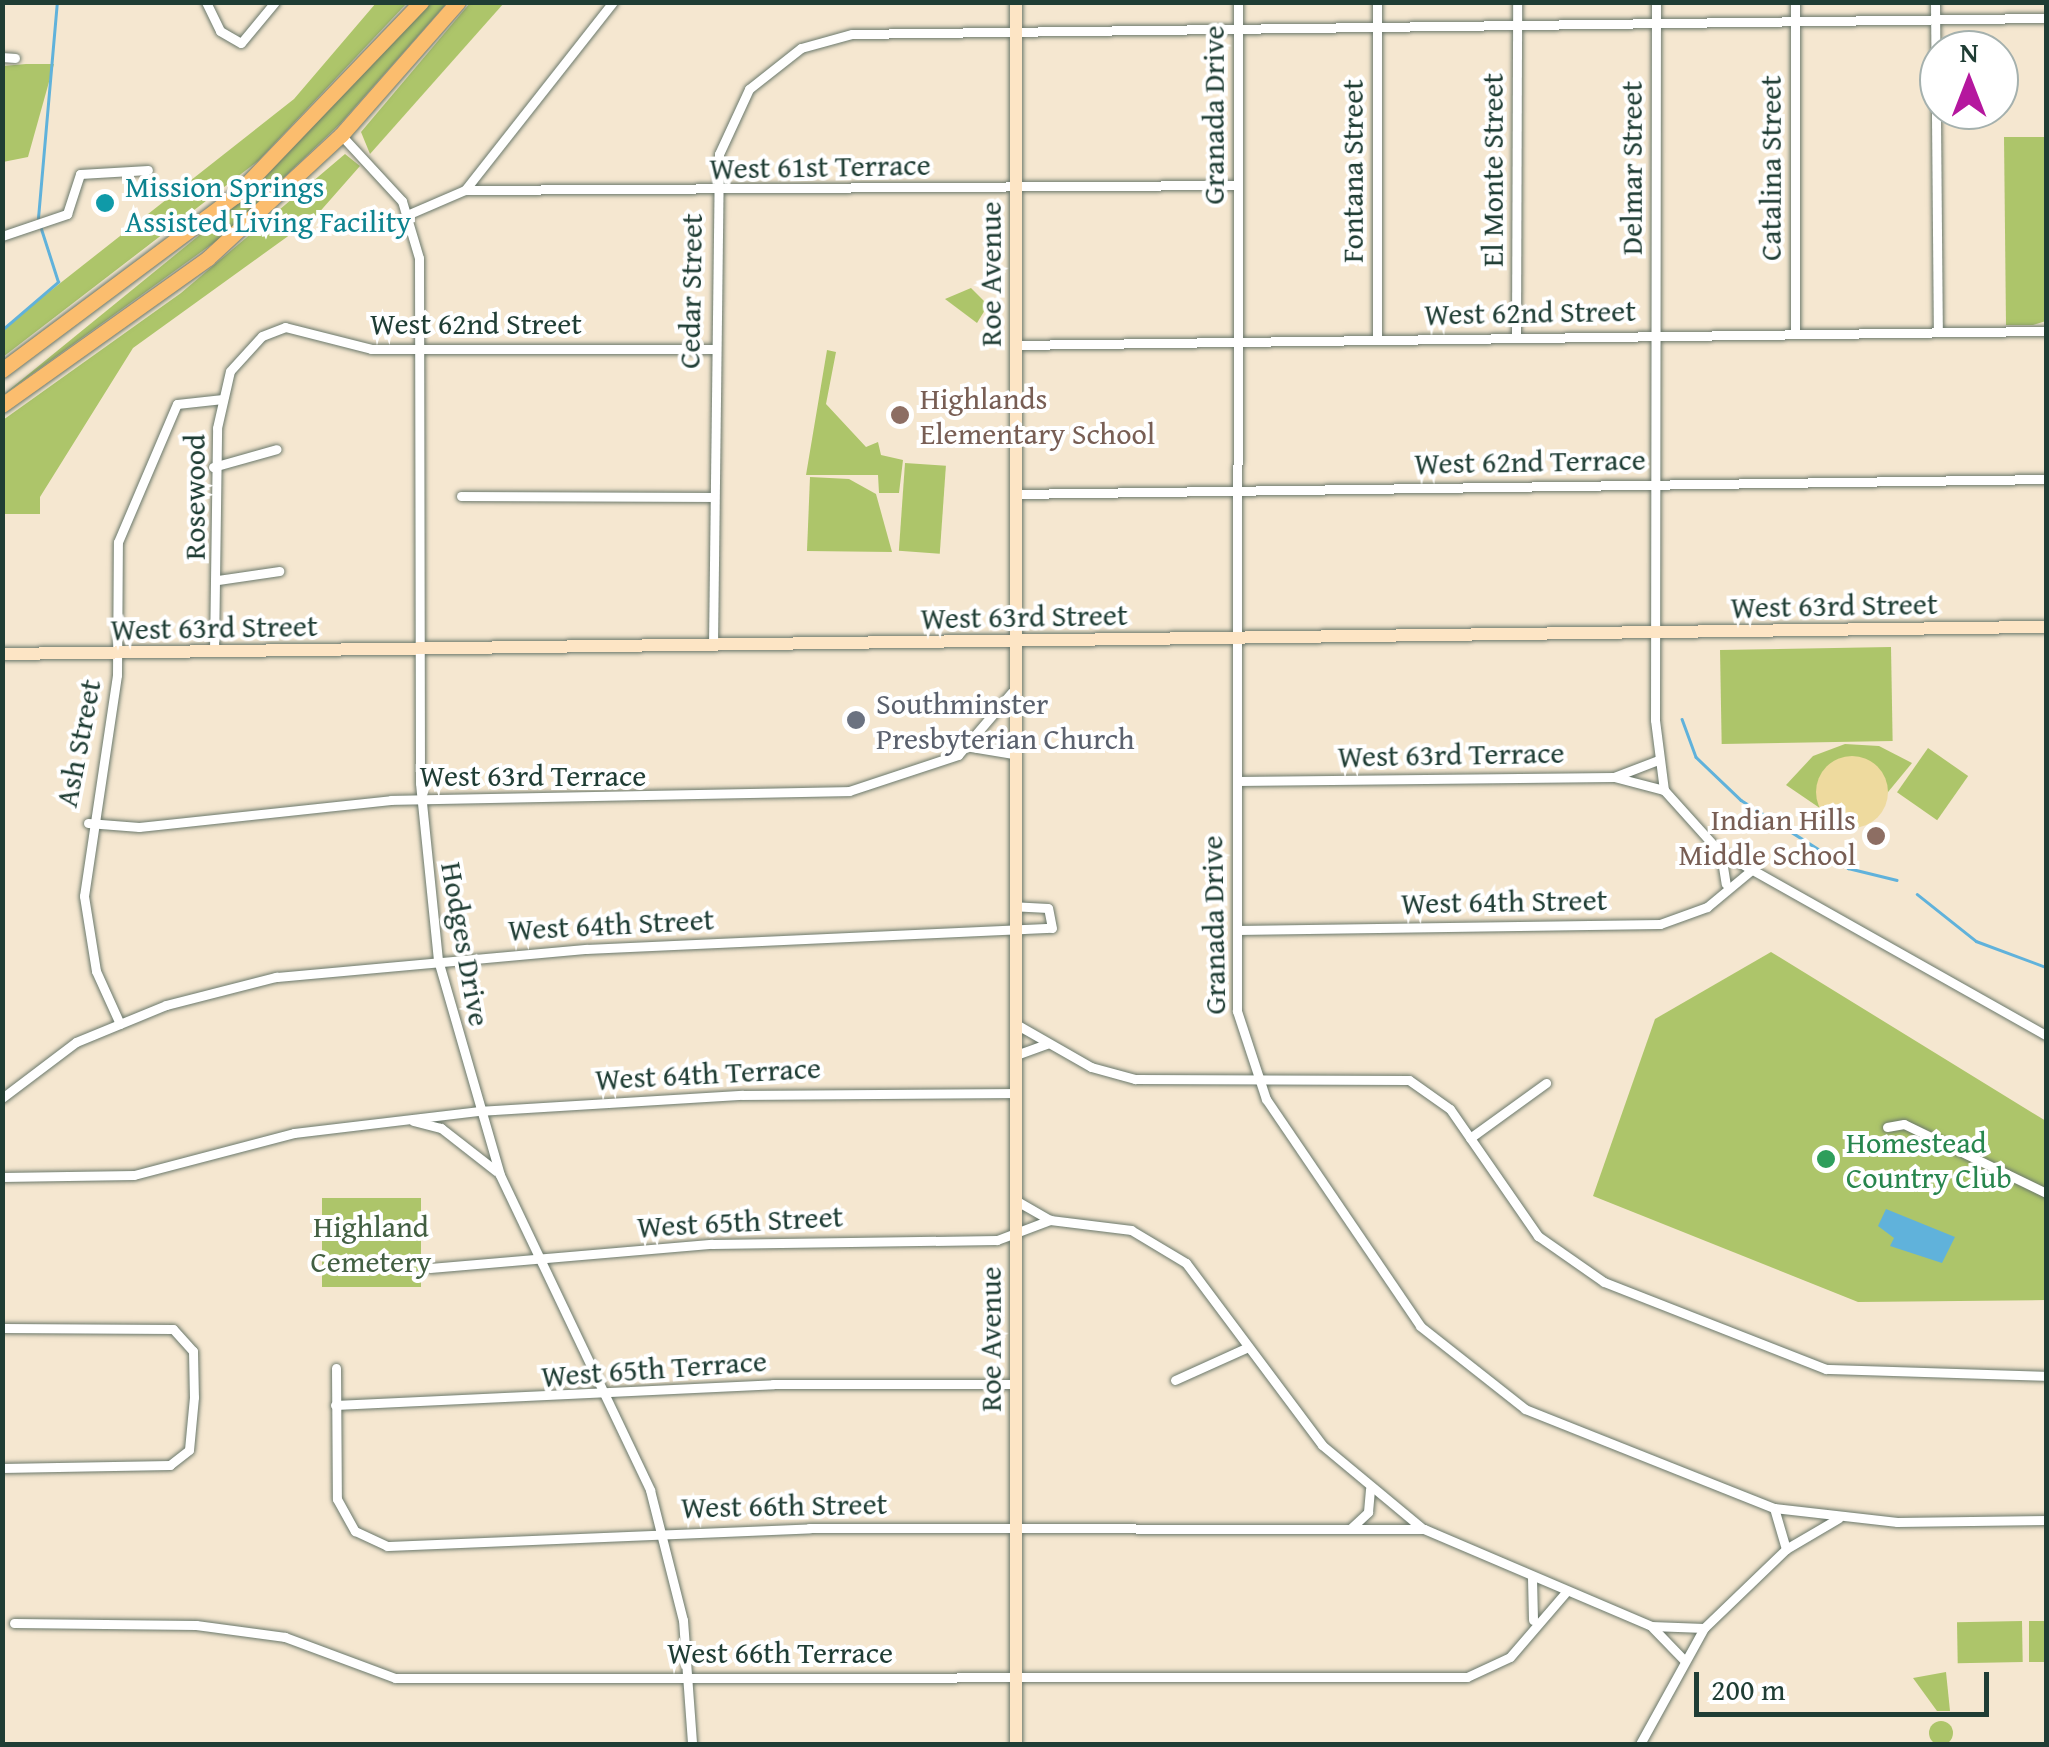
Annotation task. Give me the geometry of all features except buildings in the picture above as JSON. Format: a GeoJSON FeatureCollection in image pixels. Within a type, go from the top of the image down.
{"type":"FeatureCollection","features":[{"type":"Feature","properties":{"kind":"highway"},"geometry":{"type":"LineString","coordinates":[[2,370],[235,196],[421,2]]}},
{"type":"Feature","properties":{"kind":"highway"},"geometry":{"type":"LineString","coordinates":[[2,405],[194,270],[342,135],[458,2]]}},
{"type":"Feature","properties":{"kind":"main road","name":"Roe Avenue"},"geometry":{"type":"LineString","coordinates":[[1016,2],[1012,692],[1016,1744]]}},
{"type":"Feature","properties":{"kind":"main road","name":"West 63rd Street"},"geometry":{"type":"LineString","coordinates":[[2,654],[2046,627]]}},
{"type":"Feature","properties":{"kind":"street"},"geometry":{"type":"LineString","coordinates":[[206,2],[232,43],[276,2]]}},
{"type":"Feature","properties":{"kind":"street"},"geometry":{"type":"LineString","coordinates":[[465,190],[613,2]]}},
{"type":"Feature","properties":{"kind":"street","name":"Granada Drive"},"geometry":{"type":"LineString","coordinates":[[1238,2],[1237,1011],[1256,1078],[1403,1304],[1461,1367],[1525,1409],[1774,1508],[1839,1518]]}},
{"type":"Feature","properties":{"kind":"street","name":"Fontana Street"},"geometry":{"type":"LineString","coordinates":[[1377,2],[1377,340]]}},
{"type":"Feature","properties":{"kind":"street","name":"El Monte Street"},"geometry":{"type":"LineString","coordinates":[[1516,338],[1517,2]]}},
{"type":"Feature","properties":{"kind":"street","name":"Delmar Street"},"geometry":{"type":"LineString","coordinates":[[1656,2],[1654,633],[1658,760],[1664,790]]}},
{"type":"Feature","properties":{"kind":"street","name":"Catalina Street"},"geometry":{"type":"LineString","coordinates":[[1795,334],[1796,2]]}},
{"type":"Feature","properties":{"kind":"street"},"geometry":{"type":"LineString","coordinates":[[1935,2],[1938,332]]}},
{"type":"Feature","properties":{"kind":"street","name":"Cedar Street"},"geometry":{"type":"LineString","coordinates":[[714,646],[716,192],[722,140],[756,80],[814,42],[876,34],[1377,27],[1517,20],[1656,23],[1796,17],[2046,18]]}},
{"type":"Feature","properties":{"kind":"street"},"geometry":{"type":"LineString","coordinates":[[2,57],[15,58]]}},
{"type":"Feature","properties":{"kind":"street"},"geometry":{"type":"LineString","coordinates":[[342,135],[409,214]]}},
{"type":"Feature","properties":{"kind":"street"},"geometry":{"type":"LineString","coordinates":[[2,236],[50,220],[72,207],[80,174],[148,170]]}},
{"type":"Feature","properties":{"kind":"street","name":"West 61st Terrace"},"geometry":{"type":"LineString","coordinates":[[409,214],[465,190],[716,192],[1238,185]]}},
{"type":"Feature","properties":{"kind":"street","name":"Hodges Drive"},"geometry":{"type":"LineString","coordinates":[[409,214],[418,349],[421,800],[438,960],[478,1112],[500,1175],[609,1393],[663,1532],[690,1677],[692,1744]]}},
{"type":"Feature","properties":{"kind":"street","name":"West 62nd Street"},"geometry":{"type":"LineString","coordinates":[[246,348],[285,327],[350,346],[714,349]]}},
{"type":"Feature","properties":{"kind":"street","name":"West 62nd Street"},"geometry":{"type":"LineString","coordinates":[[1014,345],[2046,330]]}},
{"type":"Feature","properties":{"kind":"street","name":"Rosewood"},"geometry":{"type":"LineString","coordinates":[[214,652],[218,580],[213,468],[223,399],[246,348]]}},
{"type":"Feature","properties":{"kind":"street","name":"Ash Street"},"geometry":{"type":"LineString","coordinates":[[120,1024],[88,937],[88,823],[117,653],[118,542],[177,404],[223,399]]}},
{"type":"Feature","properties":{"kind":"street"},"geometry":{"type":"LineString","coordinates":[[213,468],[278,449]]}},
{"type":"Feature","properties":{"kind":"street","name":"West 62nd Terrace"},"geometry":{"type":"LineString","coordinates":[[1014,494],[2046,478]]}},
{"type":"Feature","properties":{"kind":"street"},"geometry":{"type":"LineString","coordinates":[[461,496],[714,497]]}},
{"type":"Feature","properties":{"kind":"street"},"geometry":{"type":"LineString","coordinates":[[218,580],[279,571]]}},
{"type":"Feature","properties":{"kind":"street","name":"West 63rd Terrace"},"geometry":{"type":"LineString","coordinates":[[88,823],[139,827],[421,800],[849,791],[912,776],[970,747],[1012,692]]}},
{"type":"Feature","properties":{"kind":"street"},"geometry":{"type":"LineString","coordinates":[[970,747],[1013,754]]}},
{"type":"Feature","properties":{"kind":"street"},"geometry":{"type":"LineString","coordinates":[[1614,777],[1658,760]]}},
{"type":"Feature","properties":{"kind":"street","name":"West 63rd Terrace"},"geometry":{"type":"LineString","coordinates":[[1237,781],[1614,777],[1664,790]]}},
{"type":"Feature","properties":{"kind":"street"},"geometry":{"type":"LineString","coordinates":[[1664,790],[1720,851],[2046,1035]]}},
{"type":"Feature","properties":{"kind":"street"},"geometry":{"type":"LineString","coordinates":[[1720,851],[1726,884]]}},
{"type":"Feature","properties":{"kind":"street","name":"West 64th Street"},"geometry":{"type":"LineString","coordinates":[[1237,930],[1660,924],[1707,906],[1726,884],[1754,868]]}},
{"type":"Feature","properties":{"kind":"street"},"geometry":{"type":"LineString","coordinates":[[1014,906],[1044,906],[1054,919],[1049,931],[1014,934]]}},
{"type":"Feature","properties":{"kind":"street","name":"West 64th Street"},"geometry":{"type":"LineString","coordinates":[[2,1098],[62,1049],[120,1024],[236,984],[438,960],[1014,934]]}},
{"type":"Feature","properties":{"kind":"street"},"geometry":{"type":"LineString","coordinates":[[1014,1023],[1124,1077],[1410,1080],[1440,1096],[1538,1236],[1604,1282],[1826,1369],[2046,1376]]}},
{"type":"Feature","properties":{"kind":"street"},"geometry":{"type":"LineString","coordinates":[[1014,1056],[1050,1044]]}},
{"type":"Feature","properties":{"kind":"street"},"geometry":{"type":"LineString","coordinates":[[1470,1138],[1546,1083]]}},
{"type":"Feature","properties":{"kind":"street","name":"West 64th Terrace"},"geometry":{"type":"LineString","coordinates":[[2,1177],[134,1176],[294,1132],[478,1112],[743,1095],[1014,1093]]}},
{"type":"Feature","properties":{"kind":"street","name":"West 64th Terrace"},"geometry":{"type":"LineString","coordinates":[[405,1120],[440,1128],[500,1175]]}},
{"type":"Feature","properties":{"kind":"street"},"geometry":{"type":"LineString","coordinates":[[1887,1127],[1904,1124],[2046,1193]]}},
{"type":"Feature","properties":{"kind":"street","name":"West 65th Street"},"geometry":{"type":"LineString","coordinates":[[1015,1200],[1050,1220],[1115,1225],[1160,1244],[1204,1283],[1313,1435],[1370,1489],[1424,1529]]}},
{"type":"Feature","properties":{"kind":"street","name":"West 65th Street"},"geometry":{"type":"LineString","coordinates":[[430,1268],[542,1262],[712,1244],[1014,1236],[1050,1220]]}},
{"type":"Feature","properties":{"kind":"street"},"geometry":{"type":"LineString","coordinates":[[2,1328],[174,1329],[193,1351],[194,1397],[189,1450],[170,1465],[2,1468]]}},
{"type":"Feature","properties":{"kind":"street"},"geometry":{"type":"LineString","coordinates":[[1176,1380],[1248,1347]]}},
{"type":"Feature","properties":{"kind":"street"},"geometry":{"type":"LineString","coordinates":[[335,1406],[336,1368]]}},
{"type":"Feature","properties":{"kind":"street","name":"West 65th Terrace"},"geometry":{"type":"LineString","coordinates":[[335,1406],[609,1393],[1014,1384]]}},
{"type":"Feature","properties":{"kind":"street","name":"West 66th Street"},"geometry":{"type":"LineString","coordinates":[[335,1406],[337,1499],[370,1541],[663,1532],[1014,1528],[1424,1529],[1565,1593],[1651,1626],[1704,1628]]}},
{"type":"Feature","properties":{"kind":"street"},"geometry":{"type":"LineString","coordinates":[[1348,1530],[1368,1512],[1370,1489]]}},
{"type":"Feature","properties":{"kind":"street"},"geometry":{"type":"LineString","coordinates":[[1774,1508],[1786,1549]]}},
{"type":"Feature","properties":{"kind":"street"},"geometry":{"type":"LineString","coordinates":[[1640,1744],[1704,1628],[1786,1549],[1839,1518],[2046,1520]]}},
{"type":"Feature","properties":{"kind":"street"},"geometry":{"type":"LineString","coordinates":[[1532,1578],[1532,1622]]}},
{"type":"Feature","properties":{"kind":"street","name":"West 66th Terrace"},"geometry":{"type":"LineString","coordinates":[[14,1623],[196,1625],[285,1637],[395,1678],[1467,1677],[1510,1657],[1532,1622],[1565,1593]]}},
{"type":"Feature","properties":{"kind":"street"},"geometry":{"type":"LineString","coordinates":[[1651,1626],[1684,1660]]}},
{"type":"Feature","properties":{"kind":"green space"},"geometry":{"type":"Polygon","coordinates":[[[376,3],[407,3],[258,161],[3,357],[2,329],[294,99],[376,3]]]}},
{"type":"Feature","properties":{"kind":"green space"},"geometry":{"type":"Polygon","coordinates":[[[431,3],[447,3],[340,124],[219,239],[3,395],[245,198],[431,3]]]}},
{"type":"Feature","properties":{"kind":"green space"},"geometry":{"type":"Polygon","coordinates":[[[470,3],[504,3],[370,154],[361,132],[470,3]]]}},
{"type":"Feature","properties":{"kind":"green space"},"geometry":{"type":"Polygon","coordinates":[[[54,64],[28,157],[3,162],[3,66],[54,64]]]}},
{"type":"Feature","properties":{"kind":"green space"},"geometry":{"type":"Polygon","coordinates":[[[2004,137],[2046,137],[2046,321],[2033,325],[2006,325],[2004,137]]]}},
{"type":"Feature","properties":{"kind":"green space"},"geometry":{"type":"Polygon","coordinates":[[[345,154],[360,166],[316,216],[133,348],[40,497],[40,514],[3,514],[3,420],[181,293],[345,154]]]}},
{"type":"Feature","properties":{"kind":"green space"},"geometry":{"type":"Polygon","coordinates":[[[971,288],[988,305],[977,323],[945,299],[971,288]]]}},
{"type":"Feature","properties":{"kind":"green space"},"geometry":{"type":"Polygon","coordinates":[[[827,350],[836,352],[826,404],[866,447],[878,442],[881,455],[903,460],[899,493],[879,493],[878,475],[806,475],[827,350]]]}},
{"type":"Feature","properties":{"kind":"green space"},"geometry":{"type":"Polygon","coordinates":[[[905,463],[946,466],[940,554],[899,551],[905,463]]]}},
{"type":"Feature","properties":{"kind":"green space"},"geometry":{"type":"Polygon","coordinates":[[[810,477],[849,479],[876,494],[892,552],[807,551],[810,477]]]}},
{"type":"Feature","properties":{"kind":"green space"},"geometry":{"type":"Polygon","coordinates":[[[1891,647],[1893,741],[1722,744],[1720,650],[1891,647]]]}},
{"type":"Feature","properties":{"kind":"green space"},"geometry":{"type":"Polygon","coordinates":[[[1845,744],[1879,746],[1912,763],[1855,832],[1786,785],[1813,756],[1845,744]]]}},
{"type":"Feature","properties":{"kind":"green space"},"geometry":{"type":"Polygon","coordinates":[[[1928,748],[1968,776],[1937,820],[1897,792],[1928,748]]]}},
{"type":"Feature","properties":{"kind":"green space","name":"Homestead Country Club"},"geometry":{"type":"Polygon","coordinates":[[[1771,952],[2046,1121],[2046,1300],[1858,1302],[1593,1196],[1655,1019],[1771,952]]]}},
{"type":"Feature","properties":{"kind":"green space","name":"Highland Cemetery"},"geometry":{"type":"Polygon","coordinates":[[[322,1198],[421,1198],[421,1287],[322,1287],[322,1198]]]}},
{"type":"Feature","properties":{"kind":"green space"},"geometry":{"type":"Polygon","coordinates":[[[2022,1621],[2023,1662],[1958,1663],[1957,1622],[2022,1621]]]}},
{"type":"Feature","properties":{"kind":"green space"},"geometry":{"type":"Polygon","coordinates":[[[2029,1621],[2046,1621],[2046,1662],[2029,1662],[2029,1621]]]}},
{"type":"Feature","properties":{"kind":"green space"},"geometry":{"type":"Polygon","coordinates":[[[1946,1672],[1950,1711],[1937,1711],[1913,1678],[1946,1672]]]}},
{"type":"Feature","properties":{"kind":"green space"},"geometry":{"type":"Polygon","coordinates":[[[1941,1721],[1953,1733],[1941,1745],[1929,1733],[1941,1721]]]}},
{"type":"Feature","properties":{"kind":"sand"},"geometry":{"type":"Polygon","coordinates":[[[1852,756],[1878,766],[1888,792],[1878,818],[1852,828],[1826,818],[1816,792],[1826,766],[1852,756]]]}},
{"type":"Feature","properties":{"kind":"water"},"geometry":{"type":"Polygon","coordinates":[[[1886,1209],[1955,1237],[1942,1263],[1890,1246],[1894,1238],[1878,1226],[1886,1209]]]}},
{"type":"Feature","properties":{"kind":"waterway"},"geometry":{"type":"LineString","coordinates":[[38,218],[57,2]]}},
{"type":"Feature","properties":{"kind":"waterway"},"geometry":{"type":"LineString","coordinates":[[2,330],[58,282],[40,226]]}},
{"type":"Feature","properties":{"kind":"waterway"},"geometry":{"type":"LineString","coordinates":[[1682,719],[1696,757],[1741,800],[1848,868],[1897,880]]}},
{"type":"Feature","properties":{"kind":"waterway"},"geometry":{"type":"LineString","coordinates":[[1917,894],[1976,941],[2046,967]]}},
{"type":"Feature","properties":{"kind":"place","name":"Mission Springs Assisted Living Facility"},"geometry":{"type":"Point","coordinates":[105,203]}},
{"type":"Feature","properties":{"kind":"place","name":"Highlands Elementary School"},"geometry":{"type":"Point","coordinates":[900,415]}},
{"type":"Feature","properties":{"kind":"place","name":"Southminster Presbyterian Church"},"geometry":{"type":"Point","coordinates":[856,720]}},
{"type":"Feature","properties":{"kind":"place","name":"Indian Hills Middle School"},"geometry":{"type":"Point","coordinates":[1876,836]}},
{"type":"Feature","properties":{"kind":"place","name":"Homestead Country Club"},"geometry":{"type":"Point","coordinates":[1826,1159]}}]}
